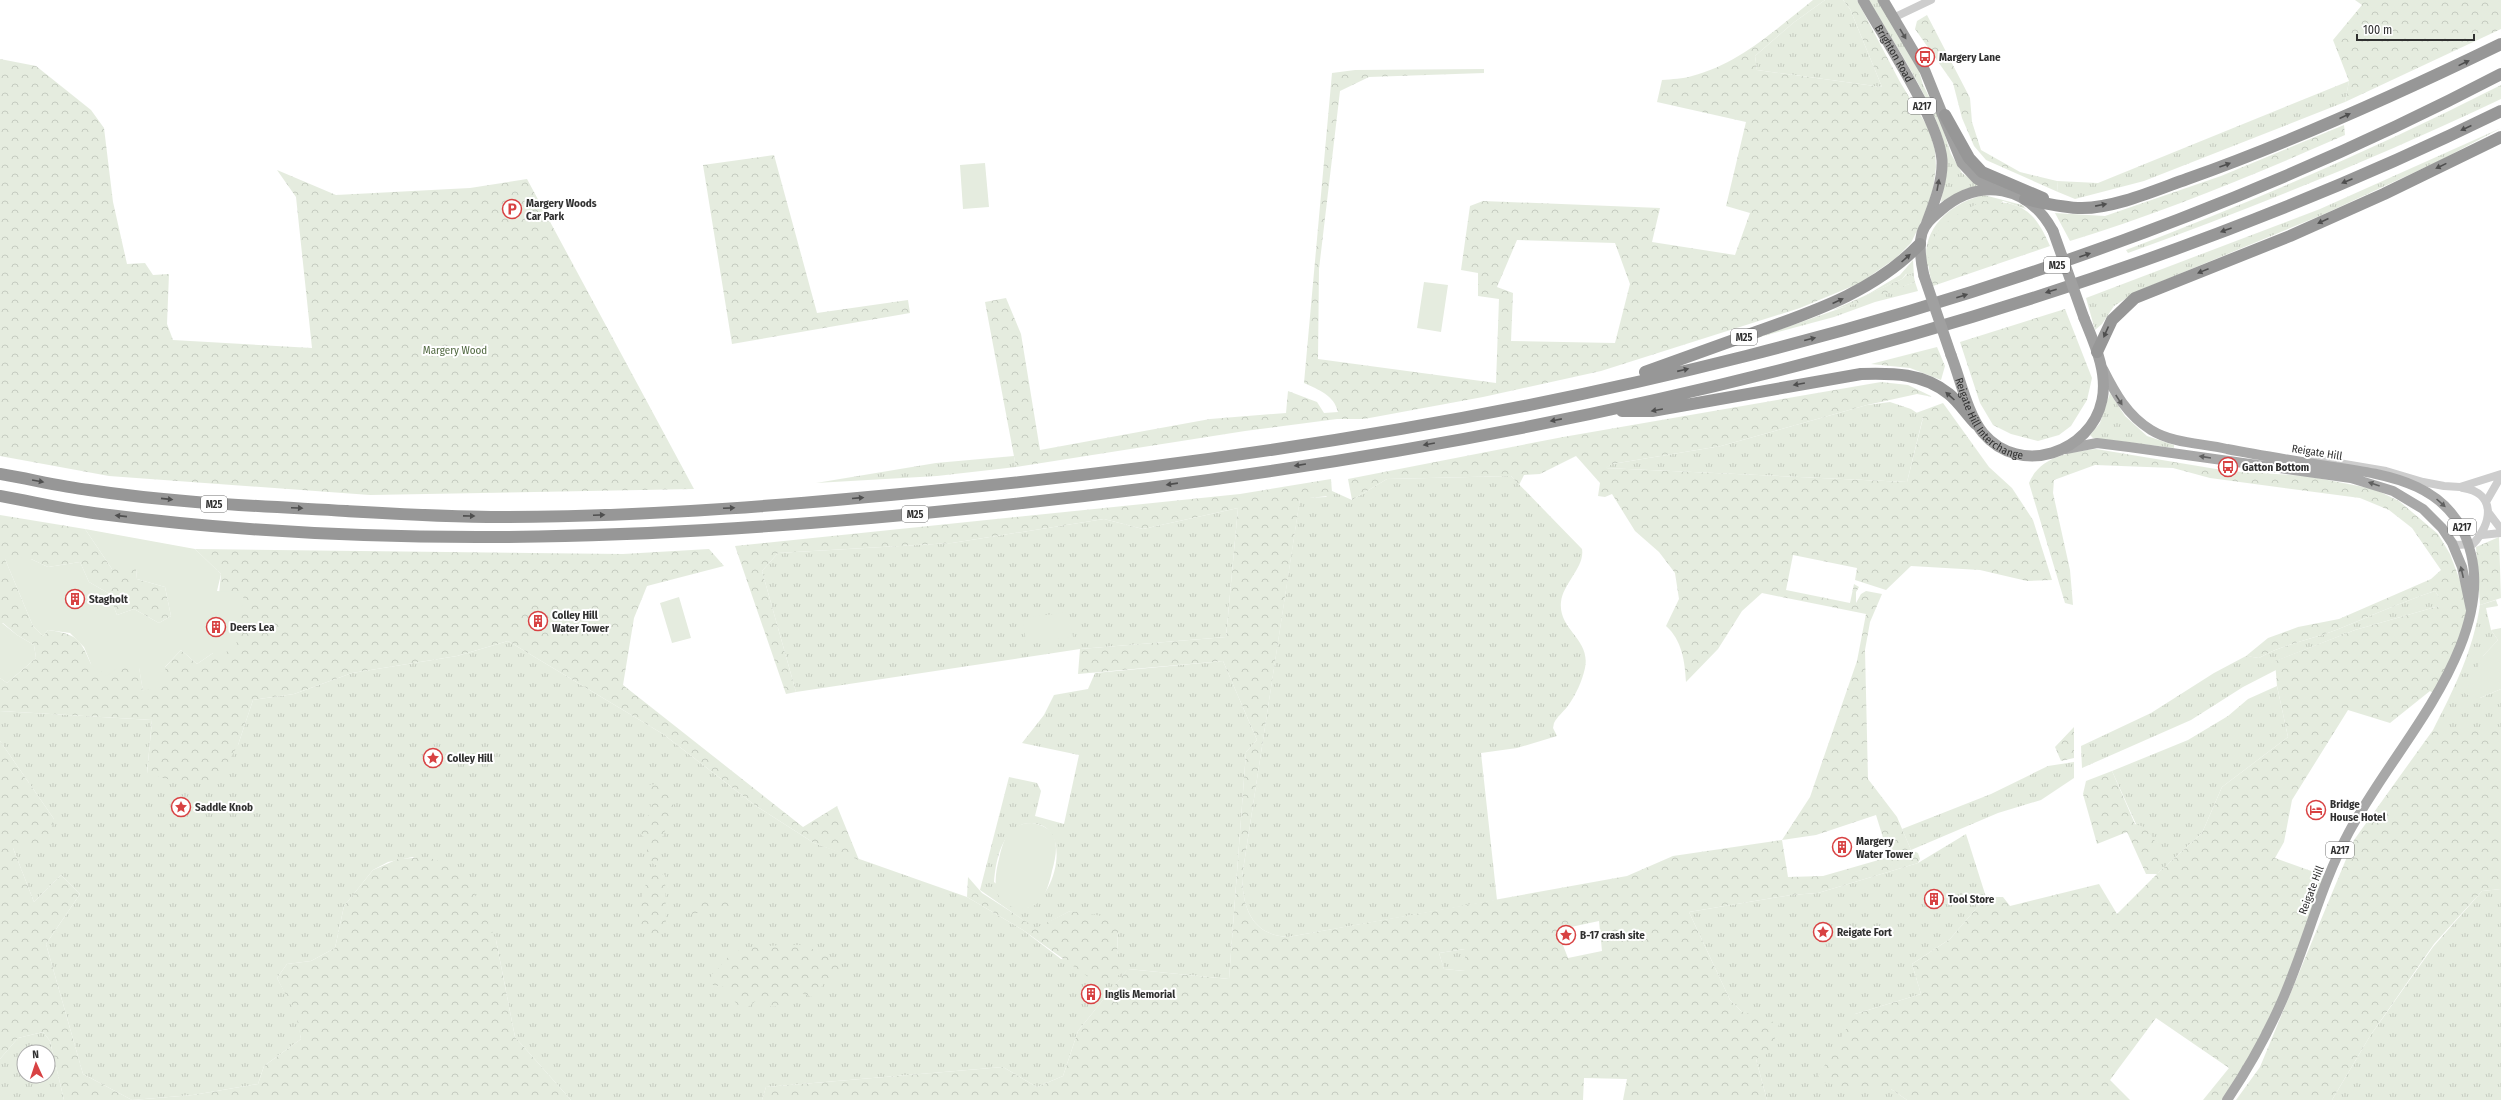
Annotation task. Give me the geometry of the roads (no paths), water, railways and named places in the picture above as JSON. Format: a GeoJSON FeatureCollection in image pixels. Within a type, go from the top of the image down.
{"type":"FeatureCollection","features":[{"type":"Feature","properties":{"kind":"highway","name":"Brighton Road"},"geometry":{"type":"LineString","coordinates":[[1863,0],[1924,110],[1939,144],[1942,161],[1938,187],[1927,222]]}},
{"type":"Feature","properties":{"kind":"highway","name":"Brighton Road"},"geometry":{"type":"LineString","coordinates":[[1883,0],[1926,71],[1945,115],[1962,163],[1977,179],[1995,189]]}},
{"type":"Feature","properties":{"kind":"highway"},"geometry":{"type":"LineString","coordinates":[[1927,222],[1955,199],[1967,194],[1995,189],[2025,199],[2083,208],[2135,196],[2262,152],[2391,96],[2501,44]]}},
{"type":"Feature","properties":{"kind":"highway","name":"M25"},"geometry":{"type":"LineString","coordinates":[[0,474],[90,490],[218,504],[430,515],[502,517],[602,515],[747,507],[892,495],[1101,472],[1365,434],[1591,391],[1839,332],[1947,301],[2122,242],[2287,176],[2449,101],[2501,74]]}},
{"type":"Feature","properties":{"kind":"highway","name":"M25"},"geometry":{"type":"LineString","coordinates":[[0,496],[97,514],[229,528],[417,537],[595,537],[751,529],[1020,504],[1203,480],[1384,452],[1595,412],[1846,353],[1954,322],[2085,280],[2298,202],[2369,172],[2501,111]]}},
{"type":"Feature","properties":{"kind":"highway"},"geometry":{"type":"LineString","coordinates":[[1945,115],[1969,158],[1982,172],[2063,206]]}},
{"type":"Feature","properties":{"kind":"highway"},"geometry":{"type":"LineString","coordinates":[[2097,352],[2112,320],[2135,298],[2297,232],[2501,137]]}},
{"type":"Feature","properties":{"kind":"highway"},"geometry":{"type":"LineString","coordinates":[[2025,199],[2047,219],[2053,231],[2101,365],[2104,390],[2098,414],[2089,427],[2065,450]]}},
{"type":"Feature","properties":{"kind":"highway","name":"Reigate Hill Interchange"},"geometry":{"type":"LineString","coordinates":[[1927,222],[1920,244],[1924,276],[1976,424],[1992,441],[2013,453],[2039,456],[2065,450]]}},
{"type":"Feature","properties":{"kind":"highway","name":"M25"},"geometry":{"type":"LineString","coordinates":[[1591,391],[1810,313],[1840,300],[1870,285],[1891,271],[1920,244]]}},
{"type":"Feature","properties":{"kind":"highway","name":"M25"},"geometry":{"type":"LineString","coordinates":[[1595,412],[1652,411],[1830,378],[1861,374],[1895,373],[1922,378],[1950,394],[1976,424]]}},
{"type":"Feature","properties":{"kind":"main road","name":"Reigate Hill"},"geometry":{"type":"LineString","coordinates":[[2101,365],[2124,407],[2135,419],[2152,431],[2192,444],[2229,449],[2245,454],[2380,474],[2413,485],[2438,500],[2449,510],[2466,534],[2470,546],[2475,581],[2471,610],[2460,646],[2436,695],[2372,792],[2348,835],[2328,877],[2281,1002],[2256,1054],[2227,1100]]}},
{"type":"Feature","properties":{"kind":"main road","name":"Reigate Hill"},"geometry":{"type":"LineString","coordinates":[[2065,450],[2084,444],[2122,446],[2364,481],[2393,491],[2423,509],[2442,528],[2452,543],[2462,567],[2471,610]]}},
{"type":"Feature","properties":{"kind":"street"},"geometry":{"type":"LineString","coordinates":[[1894,18],[1931,0]]}},
{"type":"Feature","properties":{"kind":"street"},"geometry":{"type":"LineString","coordinates":[[2229,449],[2354,465],[2386,471],[2433,485],[2460,487],[2476,492],[2486,502],[2488,512],[2487,526],[2482,535],[2470,546],[2452,543]]}},
{"type":"Feature","properties":{"kind":"street"},"geometry":{"type":"LineString","coordinates":[[2460,487],[2501,475]]}},
{"type":"Feature","properties":{"kind":"street"},"geometry":{"type":"LineString","coordinates":[[2486,502],[2501,475]]}},
{"type":"Feature","properties":{"kind":"street"},"geometry":{"type":"LineString","coordinates":[[2488,512],[2501,529]]}},
{"type":"Feature","properties":{"kind":"street"},"geometry":{"type":"LineString","coordinates":[[2482,535],[2501,533]]}},
{"type":"Feature","properties":{"kind":"place","name":"Margery Lane"},"geometry":{"type":"Point","coordinates":[1925,57]}},
{"type":"Feature","properties":{"kind":"place","name":"Margery Woods Car Park"},"geometry":{"type":"Point","coordinates":[512,209]}},
{"type":"Feature","properties":{"kind":"place","name":"Gatton Bottom"},"geometry":{"type":"Point","coordinates":[2228,467]}},
{"type":"Feature","properties":{"kind":"place","name":"Stagholt"},"geometry":{"type":"Point","coordinates":[75,599]}},
{"type":"Feature","properties":{"kind":"place","name":"Colley Hill Water Tower"},"geometry":{"type":"Point","coordinates":[538,621]}},
{"type":"Feature","properties":{"kind":"place","name":"Deers Lea"},"geometry":{"type":"Point","coordinates":[216,627]}},
{"type":"Feature","properties":{"kind":"place","name":"Colley Hill"},"geometry":{"type":"Point","coordinates":[433,758]}},
{"type":"Feature","properties":{"kind":"place","name":"Saddle Knob"},"geometry":{"type":"Point","coordinates":[181,807]}},
{"type":"Feature","properties":{"kind":"place","name":"Bridge House Hotel"},"geometry":{"type":"Point","coordinates":[2316,810]}},
{"type":"Feature","properties":{"kind":"place","name":"Margery Water Tower"},"geometry":{"type":"Point","coordinates":[1842,847]}},
{"type":"Feature","properties":{"kind":"place","name":"Tool Store"},"geometry":{"type":"Point","coordinates":[1934,899]}},
{"type":"Feature","properties":{"kind":"place","name":"Reigate Fort"},"geometry":{"type":"Point","coordinates":[1823,932]}},
{"type":"Feature","properties":{"kind":"place","name":"B-17 crash site"},"geometry":{"type":"Point","coordinates":[1566,935]}},
{"type":"Feature","properties":{"kind":"place","name":"Inglis Memorial"},"geometry":{"type":"Point","coordinates":[1091,994]}},
{"type":"Feature","properties":{"kind":"park label","name":"Margery Wood"},"geometry":{"type":"Point","coordinates":[455,350]}}]}
